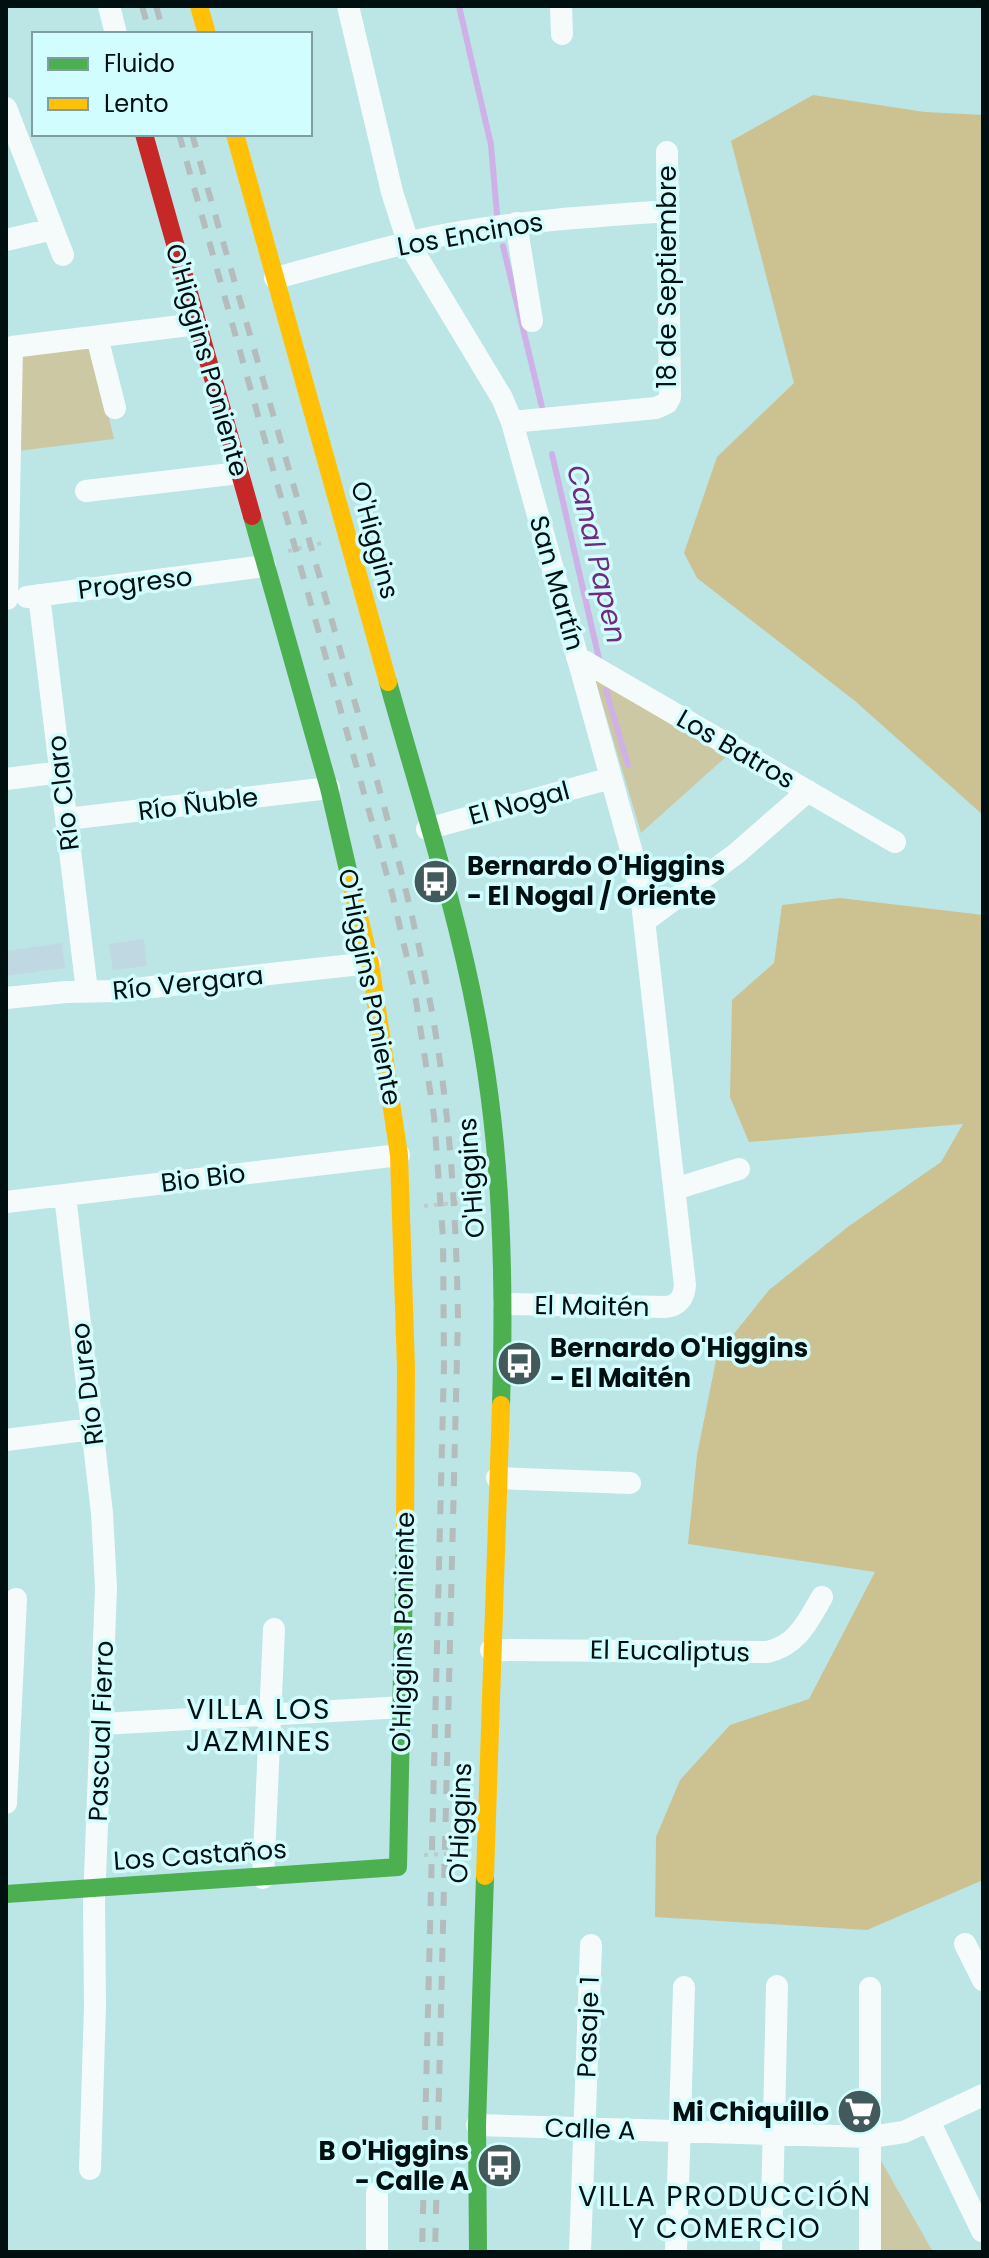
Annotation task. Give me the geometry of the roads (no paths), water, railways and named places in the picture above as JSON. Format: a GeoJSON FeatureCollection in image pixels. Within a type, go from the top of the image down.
{"type":"FeatureCollection","features":[{"type":"Feature","properties":{"kind":"street"},"geometry":{"type":"LineString","coordinates":[[109,6],[116,32]]}},
{"type":"Feature","properties":{"kind":"street"},"geometry":{"type":"LineString","coordinates":[[199,6],[206,32]]}},
{"type":"Feature","properties":{"kind":"street","name":"San Martín"},"geometry":{"type":"LineString","coordinates":[[348,6],[392,192],[408,242],[496,388],[512,422],[632,853],[645,921],[675,1189],[685,1285],[679,1302]]}},
{"type":"Feature","properties":{"kind":"street"},"geometry":{"type":"LineString","coordinates":[[561,6],[562,34]]}},
{"type":"Feature","properties":{"kind":"street"},"geometry":{"type":"LineString","coordinates":[[6,108],[63,255]]}},
{"type":"Feature","properties":{"kind":"street","name":"O'Higgins Poniente"},"geometry":{"type":"LineString","coordinates":[[145,136],[329,788],[370,963],[384,1039],[399,1155],[406,1368],[403,1707],[398,1867]]}},
{"type":"Feature","properties":{"kind":"street","name":"O'Higgins"},"geometry":{"type":"LineString","coordinates":[[236,136],[459,936],[483,1035],[501,1200],[504,1304],[477,2125],[478,2252]]}},
{"type":"Feature","properties":{"kind":"street","name":"18 de Septiembre"},"geometry":{"type":"LineString","coordinates":[[512,422],[656,408],[667,403],[671,390],[667,152]]}},
{"type":"Feature","properties":{"kind":"street","name":"Los Encinos"},"geometry":{"type":"LineString","coordinates":[[275,278],[408,242],[516,223],[669,211]]}},
{"type":"Feature","properties":{"kind":"street"},"geometry":{"type":"LineString","coordinates":[[516,223],[532,321]]}},
{"type":"Feature","properties":{"kind":"street"},"geometry":{"type":"LineString","coordinates":[[6,240],[53,229]]}},
{"type":"Feature","properties":{"kind":"street"},"geometry":{"type":"LineString","coordinates":[[7,599],[12,347],[197,324]]}},
{"type":"Feature","properties":{"kind":"street"},"geometry":{"type":"LineString","coordinates":[[97,337],[115,408]]}},
{"type":"Feature","properties":{"kind":"street"},"geometry":{"type":"LineString","coordinates":[[86,491],[239,473]]}},
{"type":"Feature","properties":{"kind":"street","name":"Progreso"},"geometry":{"type":"LineString","coordinates":[[7,599],[265,566]]}},
{"type":"Feature","properties":{"kind":"street","name":"Río Claro"},"geometry":{"type":"LineString","coordinates":[[39,595],[87,991]]}},
{"type":"Feature","properties":{"kind":"street","name":"Los Batros"},"geometry":{"type":"LineString","coordinates":[[577,657],[895,842]]}},
{"type":"Feature","properties":{"kind":"street"},"geometry":{"type":"LineString","coordinates":[[6,779],[61,772]]}},
{"type":"Feature","properties":{"kind":"street","name":"El Nogal"},"geometry":{"type":"LineString","coordinates":[[427,829],[611,778]]}},
{"type":"Feature","properties":{"kind":"street","name":"Río Ñuble"},"geometry":{"type":"LineString","coordinates":[[67,819],[329,788]]}},
{"type":"Feature","properties":{"kind":"street"},"geometry":{"type":"LineString","coordinates":[[645,921],[737,853],[808,791]]}},
{"type":"Feature","properties":{"kind":"street","name":"Río Vergara"},"geometry":{"type":"LineString","coordinates":[[6,998],[116,991],[370,963]]}},
{"type":"Feature","properties":{"kind":"street","name":"Bio Bio"},"geometry":{"type":"LineString","coordinates":[[6,1202],[399,1155]]}},
{"type":"Feature","properties":{"kind":"street"},"geometry":{"type":"LineString","coordinates":[[675,1189],[739,1169]]}},
{"type":"Feature","properties":{"kind":"street","name":"Río Dureo"},"geometry":{"type":"LineString","coordinates":[[65,1195],[102,1513],[105,1573]]}},
{"type":"Feature","properties":{"kind":"street","name":"El Maitén"},"geometry":{"type":"LineString","coordinates":[[504,1304],[665,1307],[679,1302]]}},
{"type":"Feature","properties":{"kind":"street"},"geometry":{"type":"LineString","coordinates":[[6,1440],[92,1429]]}},
{"type":"Feature","properties":{"kind":"street"},"geometry":{"type":"LineString","coordinates":[[497,1478],[630,1483]]}},
{"type":"Feature","properties":{"kind":"street","name":"Pascual Fierro"},"geometry":{"type":"LineString","coordinates":[[90,2169],[105,1573]]}},
{"type":"Feature","properties":{"kind":"street","name":"El Eucaliptus"},"geometry":{"type":"LineString","coordinates":[[491,1650],[767,1652],[792,1641],[822,1597]]}},
{"type":"Feature","properties":{"kind":"street"},"geometry":{"type":"LineString","coordinates":[[6,1803],[9,1674],[16,1599]]}},
{"type":"Feature","properties":{"kind":"street"},"geometry":{"type":"LineString","coordinates":[[263,1878],[274,1629]]}},
{"type":"Feature","properties":{"kind":"street"},"geometry":{"type":"LineString","coordinates":[[102,1724],[403,1707]]}},
{"type":"Feature","properties":{"kind":"street","name":"Los Castaños"},"geometry":{"type":"LineString","coordinates":[[6,1894],[398,1867]]}},
{"type":"Feature","properties":{"kind":"street"},"geometry":{"type":"LineString","coordinates":[[965,1944],[983,1980]]}},
{"type":"Feature","properties":{"kind":"street","name":"Pasaje 1"},"geometry":{"type":"LineString","coordinates":[[580,2252],[591,1945]]}},
{"type":"Feature","properties":{"kind":"street"},"geometry":{"type":"LineString","coordinates":[[771,2252],[777,1986]]}},
{"type":"Feature","properties":{"kind":"street"},"geometry":{"type":"LineString","coordinates":[[676,2252],[684,1987]]}},
{"type":"Feature","properties":{"kind":"street"},"geometry":{"type":"LineString","coordinates":[[870,1988],[870,2252]]}},
{"type":"Feature","properties":{"kind":"street","name":"Calle A"},"geometry":{"type":"LineString","coordinates":[[477,2125],[871,2137],[904,2132],[983,2095]]}},
{"type":"Feature","properties":{"kind":"street"},"geometry":{"type":"LineString","coordinates":[[929,2121],[982,2231]]}},
{"type":"Feature","properties":{"kind":"street"},"geometry":{"type":"LineString","coordinates":[[377,2193],[377,2252]]}},
{"type":"Feature","properties":{"kind":"waterway","name":"Canal Papen"},"geometry":{"type":"LineString","coordinates":[[459,6],[491,145],[497,214]]}},
{"type":"Feature","properties":{"kind":"waterway","name":"Canal Papen"},"geometry":{"type":"LineString","coordinates":[[503,246],[542,407]]}},
{"type":"Feature","properties":{"kind":"waterway","name":"Canal Papen"},"geometry":{"type":"LineString","coordinates":[[552,454],[600,663]]}},
{"type":"Feature","properties":{"kind":"waterway","name":"Canal Papen"},"geometry":{"type":"LineString","coordinates":[[606,690],[628,765]]}},
{"type":"Feature","properties":{"kind":"railway"},"geometry":{"type":"LineString","coordinates":[[142,6],[149,32]]}},
{"type":"Feature","properties":{"kind":"railway"},"geometry":{"type":"LineString","coordinates":[[156,6],[163,32]]}},
{"type":"Feature","properties":{"kind":"railway"},"geometry":{"type":"LineString","coordinates":[[180,136],[392,893],[414,988],[434,1116],[443,1238],[444,1364],[422,2252]]}},
{"type":"Feature","properties":{"kind":"railway"},"geometry":{"type":"LineString","coordinates":[[193,136],[391,833],[426,981],[445,1101],[454,1208],[458,1316],[435,2252]]}},
{"type":"Feature","properties":{"kind":"place","name":"Bernardo O'Higgins - El Nogal / Oriente"},"geometry":{"type":"Point","coordinates":[436,881]}},
{"type":"Feature","properties":{"kind":"place","name":"Bernardo O'Higgins - El Maitén"},"geometry":{"type":"Point","coordinates":[519,1363]}},
{"type":"Feature","properties":{"kind":"place","name":"Mi Chiquillo"},"geometry":{"type":"Point","coordinates":[860,2112]}},
{"type":"Feature","properties":{"kind":"place","name":"B O'Higgins - Calle A"},"geometry":{"type":"Point","coordinates":[500,2166]}},
{"type":"Feature","properties":{"kind":"district","name":"VILLA LOS JAZMINES"},"geometry":{"type":"Point","coordinates":[259,1725]}},
{"type":"Feature","properties":{"kind":"district","name":"VILLA PRODUCCIÓN Y COMERCIO"},"geometry":{"type":"Point","coordinates":[725,2212]}}]}
